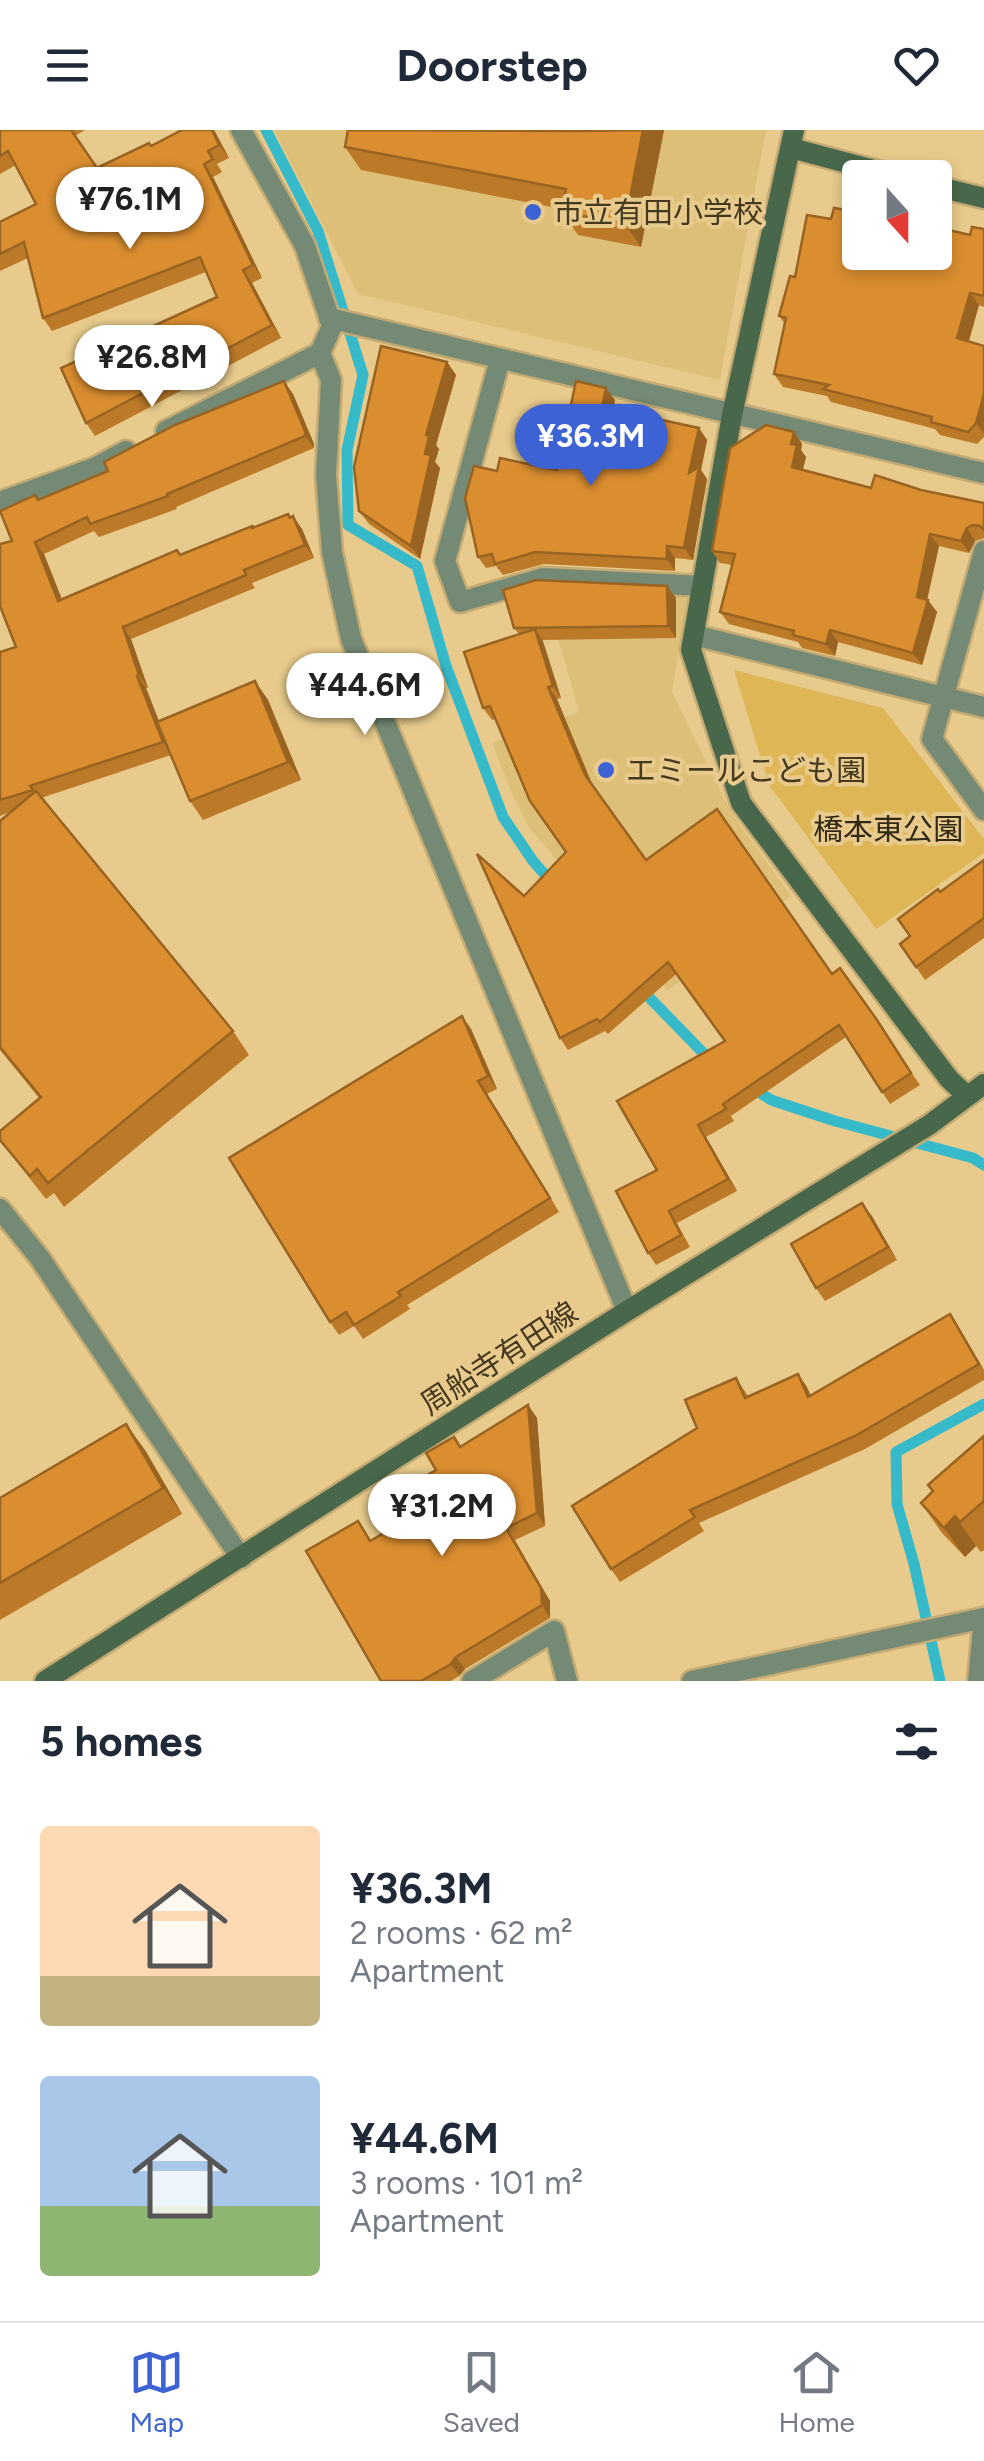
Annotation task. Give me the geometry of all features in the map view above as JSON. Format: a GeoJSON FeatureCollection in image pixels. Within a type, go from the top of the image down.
{"type":"FeatureCollection","features":[{"type":"Feature","properties":{"kind":"street"},"geometry":{"type":"LineString","coordinates":[[0,502],[94,468],[320,353],[332,326],[305,246],[241,130]]}},
{"type":"Feature","properties":{"kind":"street"},"geometry":{"type":"LineString","coordinates":[[852,160],[792,139],[732,415],[692,650],[741,803],[949,1079],[976,1090]]}},
{"type":"Feature","properties":{"kind":"street"},"geometry":{"type":"LineString","coordinates":[[952,190],[984,198]]}},
{"type":"Feature","properties":{"kind":"street"},"geometry":{"type":"LineString","coordinates":[[329,318],[984,473]]}},
{"type":"Feature","properties":{"kind":"street"},"geometry":{"type":"LineString","coordinates":[[320,353],[331,380],[326,475],[332,552],[351,639],[627,1312]]}},
{"type":"Feature","properties":{"kind":"street"},"geometry":{"type":"LineString","coordinates":[[500,359],[445,561],[460,602],[542,578],[702,586]]}},
{"type":"Feature","properties":{"kind":"street"},"geometry":{"type":"LineString","coordinates":[[984,551],[932,740],[984,810]]}},
{"type":"Feature","properties":{"kind":"street"},"geometry":{"type":"LineString","coordinates":[[694,635],[984,707]]}},
{"type":"Feature","properties":{"kind":"street","name":"周船寺有田線"},"geometry":{"type":"LineString","coordinates":[[46,1681],[929,1125],[976,1090]]}},
{"type":"Feature","properties":{"kind":"street"},"geometry":{"type":"LineString","coordinates":[[0,1209],[39,1257],[241,1558]]}},
{"type":"Feature","properties":{"kind":"street"},"geometry":{"type":"LineString","coordinates":[[692,1681],[984,1618],[978,1681]]}},
{"type":"Feature","properties":{"kind":"street"},"geometry":{"type":"LineString","coordinates":[[472,1681],[554,1631],[567,1681]]}},
{"type":"Feature","properties":{"kind":"shaded area","name":"市立有田小学校"},"geometry":{"type":"Polygon","coordinates":[[[274,130],[766,130],[720,380],[358,294],[274,130]]]}},
{"type":"Feature","properties":{"kind":"shaded area","name":"エミールこども園"},"geometry":{"type":"Polygon","coordinates":[[[544,589],[689,589],[672,692],[731,812],[791,896],[667,991],[529,827],[492,743],[579,712],[544,589]]]}},
{"type":"Feature","properties":{"kind":"green space","name":"橋本東公園"},"geometry":{"type":"Polygon","coordinates":[[[734,670],[883,708],[984,839],[984,853],[876,929],[769,785],[734,670]]]}},
{"type":"Feature","properties":{"kind":"building"},"geometry":{"type":"Polygon","coordinates":[[[0,130],[71,130],[97,168],[182,130],[212,130],[219,145],[208,151],[213,159],[204,164],[253,265],[243,270],[272,325],[86,423],[61,368],[217,297],[200,257],[43,318],[24,242],[0,254],[0,222],[36,204],[8,151],[0,156],[0,130]]]}},
{"type":"Feature","properties":{"kind":"building"},"geometry":{"type":"Polygon","coordinates":[[[348,130],[643,130],[625,224],[562,212],[566,189],[345,147],[348,130]]]}},
{"type":"Feature","properties":{"kind":"building"},"geometry":{"type":"Polygon","coordinates":[[[834,208],[842,209],[842,270],[952,270],[952,231],[970,235],[972,227],[984,229],[984,296],[970,293],[957,338],[984,346],[984,394],[976,423],[968,432],[931,422],[932,417],[823,389],[829,385],[774,374],[786,318],[779,316],[790,276],[795,277],[807,215],[831,219],[834,208]]]}},
{"type":"Feature","properties":{"kind":"building"},"geometry":{"type":"Polygon","coordinates":[[[381,346],[447,362],[426,435],[429,436],[425,454],[431,455],[411,546],[359,511],[354,467],[381,346]]]}},
{"type":"Feature","properties":{"kind":"building"},"geometry":{"type":"Polygon","coordinates":[[[284,381],[305,436],[168,496],[90,524],[87,517],[35,542],[58,601],[177,550],[180,555],[288,514],[293,516],[305,545],[244,570],[246,575],[123,627],[163,742],[30,786],[33,790],[0,800],[0,652],[16,647],[0,606],[0,544],[12,541],[0,511],[108,471],[104,462],[175,425],[284,381]]]}},
{"type":"Feature","properties":{"kind":"building"},"geometry":{"type":"Polygon","coordinates":[[[576,381],[606,388],[602,407],[699,428],[689,473],[699,467],[684,548],[667,546],[667,559],[535,552],[495,564],[492,554],[478,557],[465,498],[474,466],[497,471],[500,458],[557,470],[576,381]]]}},
{"type":"Feature","properties":{"kind":"building"},"geometry":{"type":"Polygon","coordinates":[[[766,425],[794,432],[791,444],[797,445],[792,467],[871,488],[875,475],[921,490],[984,503],[984,530],[973,525],[961,541],[930,534],[917,597],[928,600],[913,653],[830,630],[826,644],[793,635],[794,631],[720,612],[735,554],[712,551],[730,448],[766,425]]]}},
{"type":"Feature","properties":{"kind":"building"},"geometry":{"type":"Polygon","coordinates":[[[536,580],[667,586],[668,626],[514,628],[503,590],[536,580]]]}},
{"type":"Feature","properties":{"kind":"building"},"geometry":{"type":"Polygon","coordinates":[[[535,629],[553,686],[548,687],[585,775],[646,860],[717,809],[832,974],[840,968],[911,1073],[882,1092],[839,1025],[723,1104],[726,1109],[698,1125],[728,1179],[669,1211],[681,1235],[648,1253],[616,1191],[657,1170],[617,1101],[725,1041],[668,962],[600,1022],[597,1019],[560,1038],[477,854],[524,896],[566,852],[530,801],[490,706],[483,708],[464,652],[535,629]]]}},
{"type":"Feature","properties":{"kind":"building"},"geometry":{"type":"Polygon","coordinates":[[[255,681],[288,762],[190,801],[157,722],[255,681]]]}},
{"type":"Feature","properties":{"kind":"building"},"geometry":{"type":"Polygon","coordinates":[[[36,791],[233,1031],[48,1183],[37,1169],[30,1176],[0,1140],[0,1131],[41,1097],[0,1047],[0,821],[36,791]]]}},
{"type":"Feature","properties":{"kind":"building"},"geometry":{"type":"Polygon","coordinates":[[[984,860],[984,918],[916,967],[900,944],[910,936],[898,919],[984,860]]]}},
{"type":"Feature","properties":{"kind":"building"},"geometry":{"type":"Polygon","coordinates":[[[462,1016],[488,1076],[478,1081],[550,1198],[398,1292],[401,1296],[354,1325],[346,1312],[330,1322],[229,1158],[462,1016]]]}},
{"type":"Feature","properties":{"kind":"building"},"geometry":{"type":"Polygon","coordinates":[[[862,1203],[888,1247],[816,1288],[791,1244],[862,1203]]]}},
{"type":"Feature","properties":{"kind":"building"},"geometry":{"type":"Polygon","coordinates":[[[950,1314],[979,1364],[855,1436],[690,1510],[695,1517],[611,1569],[572,1506],[697,1428],[685,1400],[736,1378],[745,1398],[798,1374],[808,1397],[950,1314]]]}},
{"type":"Feature","properties":{"kind":"building"},"geometry":{"type":"Polygon","coordinates":[[[528,1405],[537,1513],[506,1528],[541,1588],[542,1605],[421,1681],[381,1681],[306,1551],[358,1521],[370,1541],[429,1507],[415,1482],[436,1470],[426,1453],[454,1437],[460,1447],[528,1405]]]}},
{"type":"Feature","properties":{"kind":"building"},"geometry":{"type":"Polygon","coordinates":[[[126,1424],[163,1488],[0,1583],[0,1498],[126,1424]]]}},
{"type":"Feature","properties":{"kind":"building"},"geometry":{"type":"Polygon","coordinates":[[[984,1436],[984,1501],[960,1522],[955,1516],[944,1528],[921,1503],[933,1491],[928,1485],[984,1436]]]}},
{"type":"Feature","properties":{"kind":"waterway"},"geometry":{"type":"LineString","coordinates":[[266,130],[318,231],[363,375],[347,450],[348,525],[417,566],[446,666],[503,817],[553,884]]}},
{"type":"Feature","properties":{"kind":"waterway"},"geometry":{"type":"LineString","coordinates":[[639,987],[713,1063]]}},
{"type":"Feature","properties":{"kind":"waterway"},"geometry":{"type":"LineString","coordinates":[[750,1086],[771,1100],[973,1158],[984,1165]]}},
{"type":"Feature","properties":{"kind":"waterway"},"geometry":{"type":"LineString","coordinates":[[940,1681],[897,1504],[896,1452],[984,1404]]}},
{"type":"Feature","properties":{"kind":"place","name":"市立有田小学校"},"geometry":{"type":"Point","coordinates":[533,212]}},
{"type":"Feature","properties":{"kind":"place","name":"エミールこども園"},"geometry":{"type":"Point","coordinates":[606,770]}}]}
